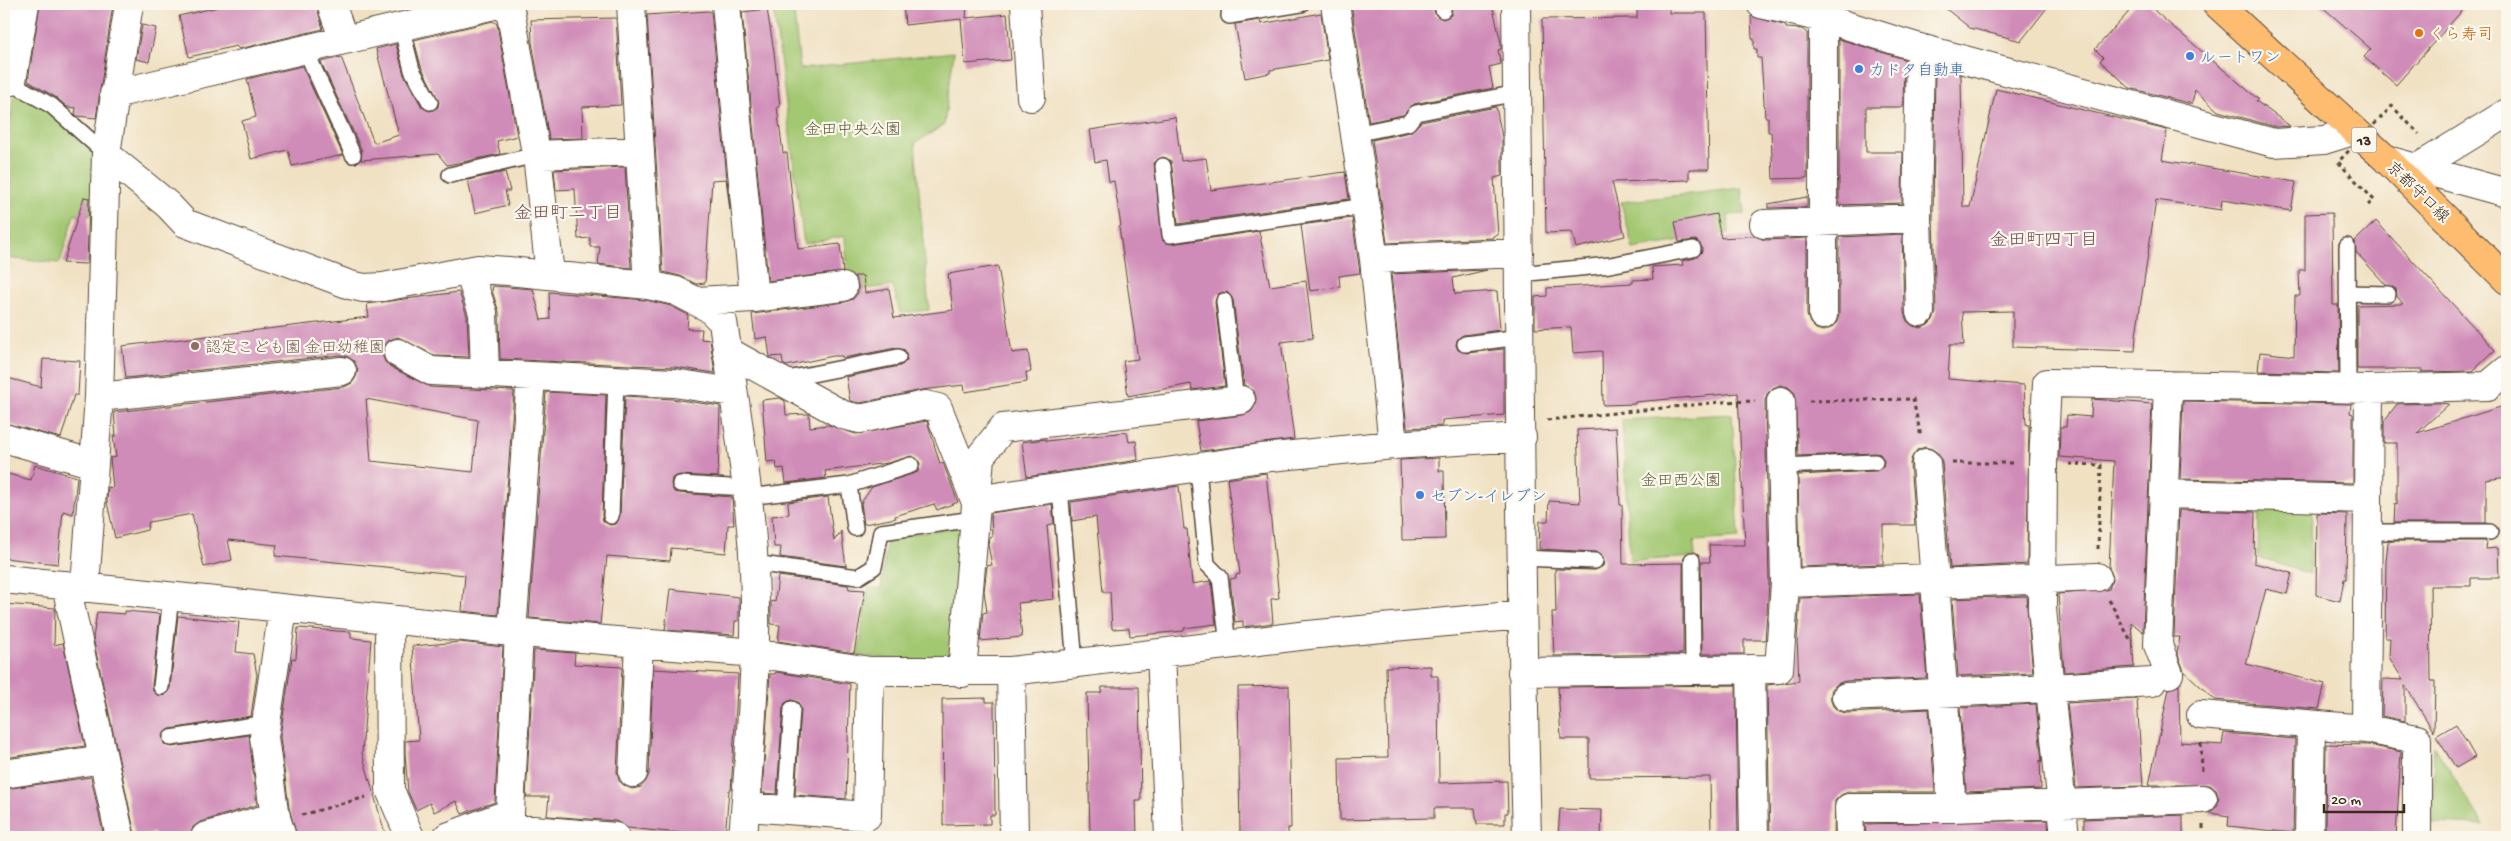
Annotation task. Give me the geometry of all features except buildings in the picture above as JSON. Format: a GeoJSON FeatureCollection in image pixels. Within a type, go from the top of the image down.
{"type":"FeatureCollection","features":[{"type":"Feature","properties":{"kind":"main road","name":"京都守口線"},"geometry":{"type":"LineString","coordinates":[[2217,4],[2387,160],[2507,280]]}},
{"type":"Feature","properties":{"kind":"street"},"geometry":{"type":"LineString","coordinates":[[8,80],[25,4]]}},
{"type":"Feature","properties":{"kind":"street"},"geometry":{"type":"LineString","coordinates":[[120,837],[103,759],[75,585],[94,464],[99,397],[106,154],[129,4]]}},
{"type":"Feature","properties":{"kind":"street"},"geometry":{"type":"LineString","coordinates":[[331,4],[344,40]]}},
{"type":"Feature","properties":{"kind":"street"},"geometry":{"type":"LineString","coordinates":[[114,94],[499,4],[536,155],[550,275]]}},
{"type":"Feature","properties":{"kind":"street"},"geometry":{"type":"LineString","coordinates":[[631,4],[648,285]]}},
{"type":"Feature","properties":{"kind":"street"},"geometry":{"type":"LineString","coordinates":[[726,4],[754,298]]}},
{"type":"Feature","properties":{"kind":"street"},"geometry":{"type":"LineString","coordinates":[[1025,4],[1031,97]]}},
{"type":"Feature","properties":{"kind":"street"},"geometry":{"type":"LineString","coordinates":[[1335,4],[1374,259],[1393,445]]}},
{"type":"Feature","properties":{"kind":"street"},"geometry":{"type":"LineString","coordinates":[[1516,4],[1522,430],[1521,615],[1527,837]]}},
{"type":"Feature","properties":{"kind":"street"},"geometry":{"type":"LineString","coordinates":[[1761,4],[1823,18],[1920,48],[2274,143],[2324,140],[2354,131]]}},
{"type":"Feature","properties":{"kind":"street"},"geometry":{"type":"LineString","coordinates":[[1822,315],[1824,221],[1823,18]]}},
{"type":"Feature","properties":{"kind":"street"},"geometry":{"type":"LineString","coordinates":[[1920,48],[1917,218],[1920,312]]}},
{"type":"Feature","properties":{"kind":"street"},"geometry":{"type":"LineString","coordinates":[[2416,169],[2507,113]]}},
{"type":"Feature","properties":{"kind":"street"},"geometry":{"type":"LineString","coordinates":[[536,155],[640,152]]}},
{"type":"Feature","properties":{"kind":"street"},"geometry":{"type":"LineString","coordinates":[[106,154],[168,206],[185,223],[350,285],[364,288],[383,287],[486,270],[550,275],[648,285],[676,291],[709,308],[723,322],[747,493],[753,563],[755,653],[743,837]]}},
{"type":"Feature","properties":{"kind":"street"},"geometry":{"type":"LineString","coordinates":[[2387,160],[2507,194]]}},
{"type":"Feature","properties":{"kind":"street"},"geometry":{"type":"LineString","coordinates":[[1764,224],[1917,218]]}},
{"type":"Feature","properties":{"kind":"street"},"geometry":{"type":"LineString","coordinates":[[1374,259],[1519,263]]}},
{"type":"Feature","properties":{"kind":"street"},"geometry":{"type":"LineString","coordinates":[[469,272],[483,313],[485,373]]}},
{"type":"Feature","properties":{"kind":"street"},"geometry":{"type":"LineString","coordinates":[[696,301],[754,298],[844,287]]}},
{"type":"Feature","properties":{"kind":"street"},"geometry":{"type":"LineString","coordinates":[[728,351],[843,415],[860,418],[925,405],[938,408],[974,509]]}},
{"type":"Feature","properties":{"kind":"street"},"geometry":{"type":"LineString","coordinates":[[398,353],[431,371],[674,383],[733,392]]}},
{"type":"Feature","properties":{"kind":"street"},"geometry":{"type":"LineString","coordinates":[[2065,837],[2042,610],[2043,463],[2047,383],[2358,388],[2488,386],[2507,370]]}},
{"type":"Feature","properties":{"kind":"street"},"geometry":{"type":"LineString","coordinates":[[99,397],[342,371]]}},
{"type":"Feature","properties":{"kind":"street"},"geometry":{"type":"LineString","coordinates":[[530,377],[516,632],[510,828],[615,837]]}},
{"type":"Feature","properties":{"kind":"street"},"geometry":{"type":"LineString","coordinates":[[1846,697],[2050,688],[2160,678],[2158,645],[2168,385]]}},
{"type":"Feature","properties":{"kind":"street"},"geometry":{"type":"LineString","coordinates":[[2358,388],[2368,500],[2366,729]]}},
{"type":"Feature","properties":{"kind":"street"},"geometry":{"type":"LineString","coordinates":[[962,673],[974,509],[980,457],[1003,428],[1238,400]]}},
{"type":"Feature","properties":{"kind":"street"},"geometry":{"type":"LineString","coordinates":[[1522,672],[1779,669],[1785,583],[1781,401]]}},
{"type":"Feature","properties":{"kind":"street"},"geometry":{"type":"LineString","coordinates":[[974,509],[1060,488],[1198,468],[1522,430]]}},
{"type":"Feature","properties":{"kind":"street"},"geometry":{"type":"LineString","coordinates":[[4,438],[94,464]]}},
{"type":"Feature","properties":{"kind":"street"},"geometry":{"type":"LineString","coordinates":[[1926,462],[1952,808]]}},
{"type":"Feature","properties":{"kind":"street"},"geometry":{"type":"LineString","coordinates":[[2164,494],[2368,500]]}},
{"type":"Feature","properties":{"kind":"street"},"geometry":{"type":"LineString","coordinates":[[1785,583],[2097,577]]}},
{"type":"Feature","properties":{"kind":"street"},"geometry":{"type":"LineString","coordinates":[[4,579],[516,632],[755,653],[870,671],[962,673],[1011,671],[1228,645],[1521,615]]}},
{"type":"Feature","properties":{"kind":"street"},"geometry":{"type":"LineString","coordinates":[[204,837],[278,825],[264,737],[283,609]]}},
{"type":"Feature","properties":{"kind":"street"},"geometry":{"type":"LineString","coordinates":[[389,619],[390,790],[410,837]]}},
{"type":"Feature","properties":{"kind":"street"},"geometry":{"type":"LineString","coordinates":[[633,773],[639,643]]}},
{"type":"Feature","properties":{"kind":"street"},"geometry":{"type":"LineString","coordinates":[[1161,653],[1169,837]]}},
{"type":"Feature","properties":{"kind":"street"},"geometry":{"type":"LineString","coordinates":[[1751,669],[1754,837]]}},
{"type":"Feature","properties":{"kind":"street"},"geometry":{"type":"LineString","coordinates":[[746,807],[785,810],[867,827],[870,671]]}},
{"type":"Feature","properties":{"kind":"street"},"geometry":{"type":"LineString","coordinates":[[1011,671],[1014,837]]}},
{"type":"Feature","properties":{"kind":"street"},"geometry":{"type":"LineString","coordinates":[[2201,715],[2366,729],[2417,739],[2417,837]]}},
{"type":"Feature","properties":{"kind":"street"},"geometry":{"type":"LineString","coordinates":[[2309,837],[2311,724]]}},
{"type":"Feature","properties":{"kind":"street"},"geometry":{"type":"LineString","coordinates":[[4,774],[103,759]]}},
{"type":"Feature","properties":{"kind":"street"},"geometry":{"type":"LineString","coordinates":[[1850,837],[1849,808],[2063,805],[2203,798]]}},
{"type":"Feature","properties":{"kind":"street"},"geometry":{"type":"LineString","coordinates":[[447,837],[510,813]]}},
{"type":"Feature","properties":{"kind":"lane"},"geometry":{"type":"LineString","coordinates":[[1230,4],[1229,16],[1301,4]]}},
{"type":"Feature","properties":{"kind":"lane"},"geometry":{"type":"LineString","coordinates":[[401,26],[412,70],[430,102]]}},
{"type":"Feature","properties":{"kind":"lane"},"geometry":{"type":"LineString","coordinates":[[305,49],[353,155]]}},
{"type":"Feature","properties":{"kind":"lane"},"geometry":{"type":"LineString","coordinates":[[8,80],[52,106],[106,154]]}},
{"type":"Feature","properties":{"kind":"lane"},"geometry":{"type":"LineString","coordinates":[[1355,134],[1408,123],[1416,113],[1517,93]]}},
{"type":"Feature","properties":{"kind":"lane"},"geometry":{"type":"LineString","coordinates":[[450,175],[536,155]]}},
{"type":"Feature","properties":{"kind":"lane"},"geometry":{"type":"LineString","coordinates":[[1162,166],[1170,235],[1366,206]]}},
{"type":"Feature","properties":{"kind":"lane"},"geometry":{"type":"LineString","coordinates":[[2347,246],[2347,293],[2358,388]]}},
{"type":"Feature","properties":{"kind":"lane"},"geometry":{"type":"LineString","coordinates":[[1519,263],[1610,265],[1693,250]]}},
{"type":"Feature","properties":{"kind":"lane"},"geometry":{"type":"LineString","coordinates":[[2347,293],[2388,294]]}},
{"type":"Feature","properties":{"kind":"lane"},"geometry":{"type":"LineString","coordinates":[[1224,301],[1238,400]]}},
{"type":"Feature","properties":{"kind":"lane"},"geometry":{"type":"LineString","coordinates":[[1465,344],[1520,337]]}},
{"type":"Feature","properties":{"kind":"lane"},"geometry":{"type":"LineString","coordinates":[[780,380],[898,357]]}},
{"type":"Feature","properties":{"kind":"lane"},"geometry":{"type":"LineString","coordinates":[[611,516],[616,381]]}},
{"type":"Feature","properties":{"kind":"lane"},"geometry":{"type":"LineString","coordinates":[[1782,466],[1875,462]]}},
{"type":"Feature","properties":{"kind":"lane"},"geometry":{"type":"LineString","coordinates":[[680,484],[747,493],[849,485],[911,465]]}},
{"type":"Feature","properties":{"kind":"lane"},"geometry":{"type":"LineString","coordinates":[[1198,468],[1207,564],[1220,577],[1228,645]]}},
{"type":"Feature","properties":{"kind":"lane"},"geometry":{"type":"LineString","coordinates":[[849,485],[855,528]]}},
{"type":"Feature","properties":{"kind":"lane"},"geometry":{"type":"LineString","coordinates":[[1060,488],[1075,664]]}},
{"type":"Feature","properties":{"kind":"lane"},"geometry":{"type":"LineString","coordinates":[[753,563],[858,578],[874,567],[881,532],[974,509]]}},
{"type":"Feature","properties":{"kind":"lane"},"geometry":{"type":"LineString","coordinates":[[2368,532],[2490,532]]}},
{"type":"Feature","properties":{"kind":"lane"},"geometry":{"type":"LineString","coordinates":[[1521,558],[1595,560]]}},
{"type":"Feature","properties":{"kind":"lane"},"geometry":{"type":"LineString","coordinates":[[1692,560],[1693,669]]}},
{"type":"Feature","properties":{"kind":"lane"},"geometry":{"type":"LineString","coordinates":[[161,687],[171,596]]}},
{"type":"Feature","properties":{"kind":"lane"},"geometry":{"type":"LineString","coordinates":[[785,810],[792,709]]}},
{"type":"Feature","properties":{"kind":"lane"},"geometry":{"type":"LineString","coordinates":[[171,738],[266,723]]}},
{"type":"Feature","properties":{"kind":"path"},"geometry":{"type":"LineString","coordinates":[[2368,205],[2374,200],[2338,162],[2392,106],[2419,134]]}},
{"type":"Feature","properties":{"kind":"path"},"geometry":{"type":"LineString","coordinates":[[1522,430],[1721,402],[1913,399],[1926,462]]}},
{"type":"Feature","properties":{"kind":"path"},"geometry":{"type":"LineString","coordinates":[[278,825],[390,790]]}},
{"type":"Feature","properties":{"kind":"green space","name":"金田中央公園"},"geometry":{"type":"Polygon","coordinates":[[[773,4],[793,4],[800,69],[954,52],[944,125],[915,143],[929,310],[900,313],[893,286],[849,290],[845,236],[804,244],[773,4]]]}},
{"type":"Feature","properties":{"kind":"green space"},"geometry":{"type":"Polygon","coordinates":[[[14,91],[46,108],[95,151],[90,216],[74,215],[60,263],[4,258],[4,165],[14,91]]]}},
{"type":"Feature","properties":{"kind":"green space"},"geometry":{"type":"Polygon","coordinates":[[[1742,188],[1745,214],[1728,215],[1729,233],[1633,249],[1621,202],[1742,188]]]}},
{"type":"Feature","properties":{"kind":"green space","name":"金田西公園"},"geometry":{"type":"Polygon","coordinates":[[[1732,414],[1739,538],[1694,541],[1695,557],[1630,561],[1622,420],[1732,414]]]}},
{"type":"Feature","properties":{"kind":"green space"},"geometry":{"type":"Polygon","coordinates":[[[2259,506],[2312,508],[2310,574],[2258,557],[2259,506]]]}},
{"type":"Feature","properties":{"kind":"green space"},"geometry":{"type":"Polygon","coordinates":[[[965,526],[953,646],[939,663],[858,656],[868,588],[881,588],[887,538],[965,526]]]}},
{"type":"Feature","properties":{"kind":"green space"},"geometry":{"type":"Polygon","coordinates":[[[2434,746],[2484,825],[2432,823],[2434,746]]]}},
{"type":"Feature","properties":{"kind":"place","name":"くら寿司"},"geometry":{"type":"Point","coordinates":[2419,33]}},
{"type":"Feature","properties":{"kind":"place","name":"ルートワン"},"geometry":{"type":"Point","coordinates":[2190,56]}},
{"type":"Feature","properties":{"kind":"place","name":"カドタ自動車"},"geometry":{"type":"Point","coordinates":[1859,69]}},
{"type":"Feature","properties":{"kind":"place","name":"認定こども園 金田幼稚園"},"geometry":{"type":"Point","coordinates":[195,346]}},
{"type":"Feature","properties":{"kind":"place","name":"セブン-イレブン"},"geometry":{"type":"Point","coordinates":[1420,495]}},
{"type":"Feature","properties":{"kind":"district","name":"金田町二丁目"},"geometry":{"type":"Point","coordinates":[568,212]}},
{"type":"Feature","properties":{"kind":"district","name":"金田町四丁目"},"geometry":{"type":"Point","coordinates":[2044,239]}}]}
